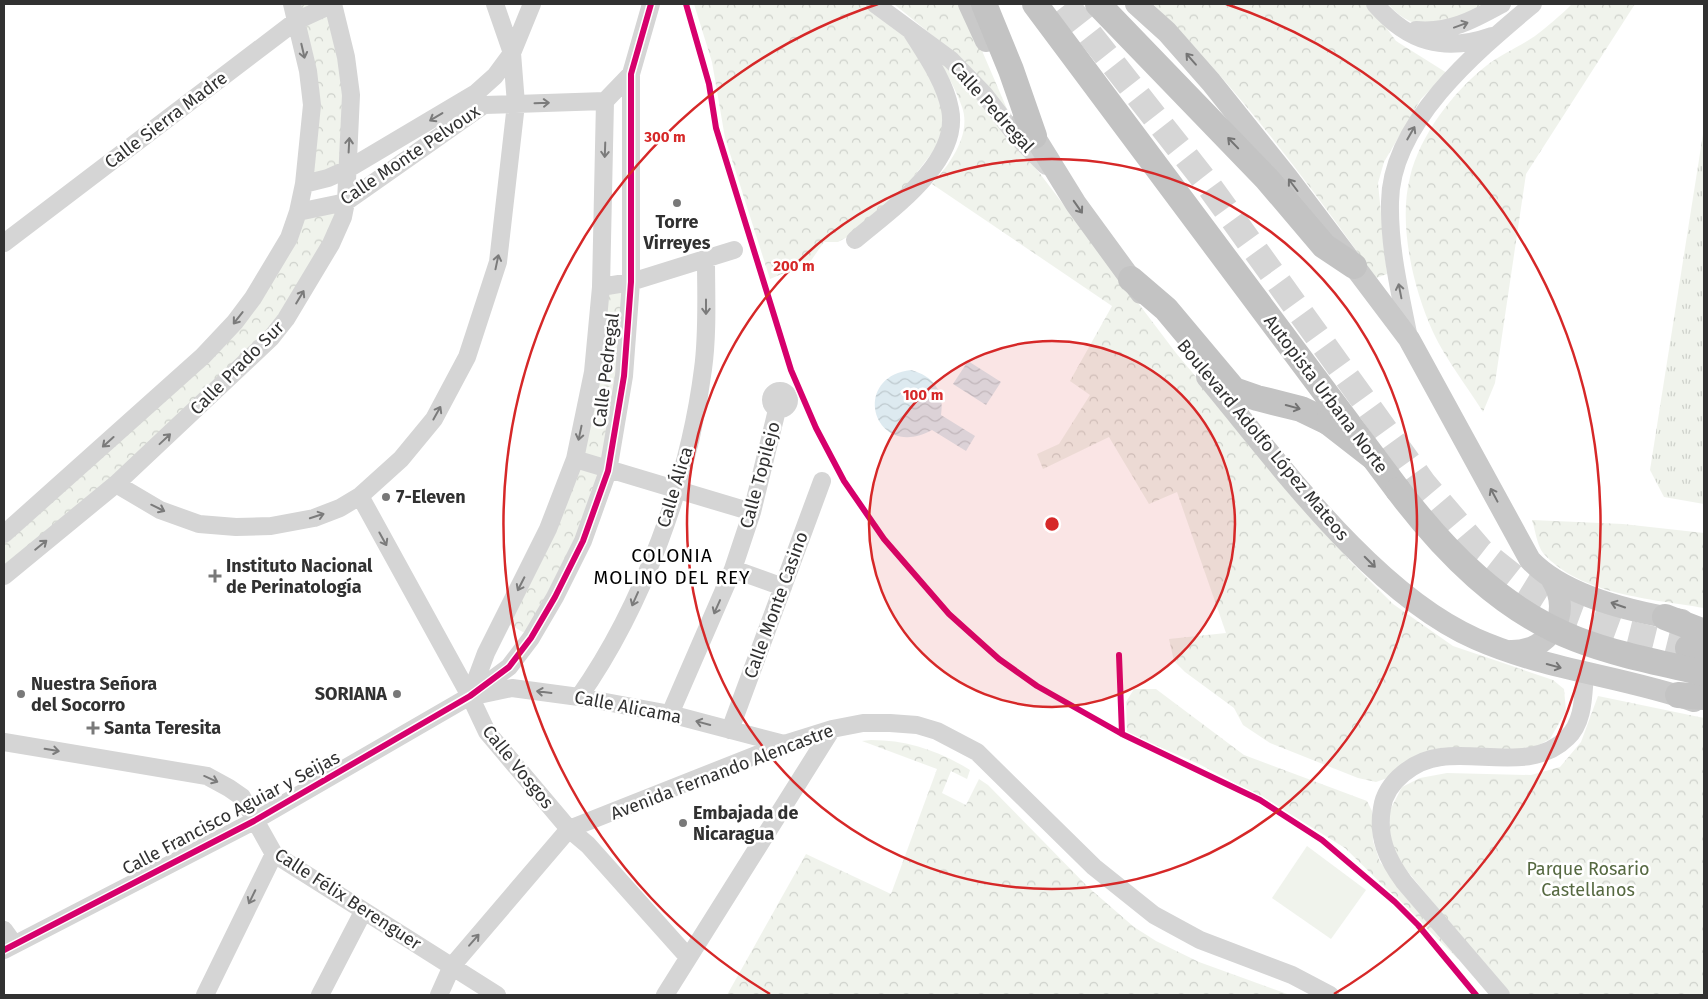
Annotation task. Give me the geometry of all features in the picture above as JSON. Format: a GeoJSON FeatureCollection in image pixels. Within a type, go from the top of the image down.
{"type":"FeatureCollection","features":[{"type":"Feature","properties":{"kind":"highway"},"geometry":{"type":"LineString","coordinates":[[984,4],[1011,70],[1034,136]]}},
{"type":"Feature","properties":{"kind":"highway","name":"Autopista Urbana Norte"},"geometry":{"type":"LineString","coordinates":[[1035,4],[1373,457],[1424,524],[1444,546],[1476,576],[1506,599],[1574,638],[1622,654],[1704,673]]}},
{"type":"Feature","properties":{"kind":"highway","name":"Autopista Urbana Norte"},"geometry":{"type":"LineString","coordinates":[[1054,4],[1434,514],[1473,555],[1517,589],[1569,620],[1625,640],[1700,647]]}},
{"type":"Feature","properties":{"kind":"highway"},"geometry":{"type":"LineString","coordinates":[[1112,5],[1153,63],[1231,141],[1324,246],[1354,266]]}},
{"type":"Feature","properties":{"kind":"highway"},"geometry":{"type":"LineString","coordinates":[[1131,279],[1166,309],[1246,394],[1315,414],[1373,457]]}},
{"type":"Feature","properties":{"kind":"highway"},"geometry":{"type":"LineString","coordinates":[[1665,617],[1700,647]]}},
{"type":"Feature","properties":{"kind":"highway"},"geometry":{"type":"LineString","coordinates":[[1644,666],[1704,679]]}},
{"type":"Feature","properties":{"kind":"highway"},"geometry":{"type":"LineString","coordinates":[[1678,695],[1704,696]]}},
{"type":"Feature","properties":{"kind":"main road","name":"Boulevard Adolfo López Mateos"},"geometry":{"type":"LineString","coordinates":[[969,4],[1018,117],[1034,136],[1058,178],[1131,279],[1196,363],[1324,515],[1383,575],[1408,598],[1446,624],[1502,649],[1552,666],[1678,695],[1704,704]]}},
{"type":"Feature","properties":{"kind":"main road"},"geometry":{"type":"LineString","coordinates":[[1112,5],[1167,32],[1211,82],[1409,339],[1530,560],[1557,587],[1561,604],[1555,630],[1536,647],[1519,651],[1502,649]]}},
{"type":"Feature","properties":{"kind":"main road"},"geometry":{"type":"LineString","coordinates":[[1246,394],[1294,462],[1324,515]]}},
{"type":"Feature","properties":{"kind":"main road"},"geometry":{"type":"LineString","coordinates":[[1552,580],[1626,608],[1704,624]]}},
{"type":"Feature","properties":{"kind":"street","name":"Calle Sierra Madre"},"geometry":{"type":"LineString","coordinates":[[4,243],[294,12],[333,4]]}},
{"type":"Feature","properties":{"kind":"street","name":"Calle Prado Sur"},"geometry":{"type":"LineString","coordinates":[[4,576],[116,484],[271,338],[286,319],[331,244],[343,217],[346,202],[351,95],[346,56],[333,4]]}},
{"type":"Feature","properties":{"kind":"street"},"geometry":{"type":"LineString","coordinates":[[116,484],[160,510],[198,524],[236,527],[271,526],[314,518],[340,508],[360,496],[401,459],[434,419],[467,357],[498,262],[516,104],[512,54],[495,4]]}},
{"type":"Feature","properties":{"kind":"street","name":"Calle Monte Pelvoux"},"geometry":{"type":"LineString","coordinates":[[298,212],[346,202],[480,99],[512,54],[532,4]]}},
{"type":"Feature","properties":{"kind":"street","name":"Calle Pedregal"},"geometry":{"type":"LineString","coordinates":[[470,696],[509,667],[531,638],[555,597],[583,541],[608,471],[624,376],[630,282],[631,74],[651,4]]}},
{"type":"Feature","properties":{"kind":"street","name":"Calle Pedregal"},"geometry":{"type":"LineString","coordinates":[[875,4],[951,60],[984,94],[1017,137],[1058,178]]}},
{"type":"Feature","properties":{"kind":"street"},"geometry":{"type":"LineString","coordinates":[[1375,4],[1396,25],[1421,38],[1443,44],[1469,44],[1497,34]]}},
{"type":"Feature","properties":{"kind":"street"},"geometry":{"type":"LineString","coordinates":[[1396,25],[1420,30],[1444,30],[1469,22],[1502,4]]}},
{"type":"Feature","properties":{"kind":"street"},"geometry":{"type":"LineString","coordinates":[[1409,339],[1391,238],[1390,200],[1395,170],[1403,146],[1431,102],[1497,34],[1534,4]]}},
{"type":"Feature","properties":{"kind":"street","name":"Calle Prado Sur"},"geometry":{"type":"LineString","coordinates":[[4,534],[170,387],[235,322],[253,298],[276,260],[288,238],[298,212],[304,184],[312,105],[308,71],[294,12]]}},
{"type":"Feature","properties":{"kind":"street"},"geometry":{"type":"LineString","coordinates":[[855,240],[906,197],[934,169],[946,141],[950,124],[950,110],[933,67],[911,31]]}},
{"type":"Feature","properties":{"kind":"street"},"geometry":{"type":"LineString","coordinates":[[605,101],[631,74]]}},
{"type":"Feature","properties":{"kind":"street","name":"Calle Monte Pelvoux"},"geometry":{"type":"LineString","coordinates":[[304,184],[328,178],[348,169],[480,99],[516,104],[605,101]]}},
{"type":"Feature","properties":{"kind":"street","name":"Calle Pedregal"},"geometry":{"type":"LineString","coordinates":[[470,696],[486,653],[548,529],[575,459],[593,372],[601,287],[605,101]]}},
{"type":"Feature","properties":{"kind":"street"},"geometry":{"type":"LineString","coordinates":[[601,287],[630,282],[734,250]]}},
{"type":"Feature","properties":{"kind":"street","name":"Calle Álica"},"geometry":{"type":"LineString","coordinates":[[578,697],[600,667],[624,624],[648,571],[676,491],[696,414],[704,367],[706,259]]}},
{"type":"Feature","properties":{"kind":"street","name":"Calle Topilejo"},"geometry":{"type":"LineString","coordinates":[[670,714],[733,569],[752,512],[777,410]]}},
{"type":"Feature","properties":{"kind":"street"},"geometry":{"type":"LineString","coordinates":[[575,459],[608,471],[752,512]]}},
{"type":"Feature","properties":{"kind":"street","name":"Calle Monte Casino"},"geometry":{"type":"LineString","coordinates":[[730,730],[822,481]]}},
{"type":"Feature","properties":{"kind":"street","name":"Calle Vosgos"},"geometry":{"type":"LineString","coordinates":[[360,496],[470,696],[487,732],[569,829],[588,845],[688,957]]}},
{"type":"Feature","properties":{"kind":"street"},"geometry":{"type":"LineString","coordinates":[[733,569],[782,588]]}},
{"type":"Feature","properties":{"kind":"street"},"geometry":{"type":"LineString","coordinates":[[1501,995],[1404,882],[1390,862],[1382,842],[1380,817],[1383,797],[1398,777],[1418,765],[1441,757],[1512,758],[1552,748],[1566,739],[1578,724],[1585,674]]}},
{"type":"Feature","properties":{"kind":"street","name":"Calle Alicama"},"geometry":{"type":"LineString","coordinates":[[470,696],[512,688],[578,697],[670,714],[784,744]]}},
{"type":"Feature","properties":{"kind":"street","name":"Calle Francisco Aguiar y Seijas"},"geometry":{"type":"LineString","coordinates":[[9,947],[254,821],[470,696]]}},
{"type":"Feature","properties":{"kind":"street","name":"Avenida Fernando Alencastre"},"geometry":{"type":"LineString","coordinates":[[439,995],[452,966],[569,829],[784,744],[832,729],[863,723],[890,723],[923,727],[960,741],[976,752],[1094,867],[1154,915],[1200,940],[1292,975],[1330,995]]}},
{"type":"Feature","properties":{"kind":"street"},"geometry":{"type":"LineString","coordinates":[[666,995],[832,729]]}},
{"type":"Feature","properties":{"kind":"street","name":"Calle Félix Berenguer"},"geometry":{"type":"LineString","coordinates":[[4,742],[207,776],[229,788],[242,798],[274,854],[497,995]]}},
{"type":"Feature","properties":{"kind":"street"},"geometry":{"type":"LineString","coordinates":[[205,995],[274,854]]}},
{"type":"Feature","properties":{"kind":"street"},"geometry":{"type":"LineString","coordinates":[[320,995],[363,912]]}},
{"type":"Feature","properties":{"kind":"street"},"geometry":{"type":"LineString","coordinates":[[4,930],[9,947]]}},
{"type":"Feature","properties":{"kind":"green space"},"geometry":{"type":"Polygon","coordinates":[[[292,4],[329,4],[344,88],[344,173],[308,177],[311,97],[292,4]]]}},
{"type":"Feature","properties":{"kind":"green space"},"geometry":{"type":"Polygon","coordinates":[[[694,4],[864,4],[898,27],[919,56],[943,105],[944,123],[938,145],[898,197],[866,227],[838,242],[824,242],[810,262],[770,279],[725,138],[712,62],[694,4]]]}},
{"type":"Feature","properties":{"kind":"green space"},"geometry":{"type":"Polygon","coordinates":[[[894,4],[962,4],[1007,109],[1004,112],[949,49],[894,4]]]}},
{"type":"Feature","properties":{"kind":"green space"},"geometry":{"type":"Polygon","coordinates":[[[1153,4],[1369,4],[1396,41],[1447,73],[1421,99],[1384,162],[1378,183],[1387,274],[1376,278],[1298,171],[1243,102],[1214,68],[1153,4]]]}},
{"type":"Feature","properties":{"kind":"green space"},"geometry":{"type":"Polygon","coordinates":[[[1388,4],[1502,4],[1457,22],[1429,26],[1415,24],[1388,4]]]}},
{"type":"Feature","properties":{"kind":"green space"},"geometry":{"type":"Polygon","coordinates":[[[1572,4],[1635,4],[1526,174],[1495,383],[1483,412],[1438,342],[1419,296],[1407,235],[1407,195],[1410,177],[1421,146],[1430,130],[1439,115],[1462,88],[1486,66],[1535,36],[1572,4]]]}},
{"type":"Feature","properties":{"kind":"green space"},"geometry":{"type":"Polygon","coordinates":[[[936,54],[1016,142],[1176,353],[1349,560],[1393,604],[1453,646],[1553,680],[1564,689],[1566,711],[1550,739],[1537,746],[1511,751],[1462,752],[1376,782],[1358,778],[1270,743],[1243,725],[1234,708],[1185,672],[1174,661],[1169,639],[1226,633],[1177,492],[1149,504],[1109,437],[1043,469],[1037,454],[1059,444],[1090,395],[1070,381],[1112,306],[932,184],[952,159],[964,128],[962,107],[936,54]]]}},
{"type":"Feature","properties":{"kind":"green space"},"geometry":{"type":"Polygon","coordinates":[[[1704,128],[1704,504],[1664,497],[1650,470],[1704,128]]]}},
{"type":"Feature","properties":{"kind":"green space"},"geometry":{"type":"Polygon","coordinates":[[[338,207],[324,250],[274,334],[4,585],[4,542],[237,318],[289,223],[338,207]]]}},
{"type":"Feature","properties":{"kind":"green space"},"geometry":{"type":"Polygon","coordinates":[[[629,284],[599,494],[530,636],[503,621],[563,493],[602,288],[629,284]]]}},
{"type":"Feature","properties":{"kind":"green space"},"geometry":{"type":"Polygon","coordinates":[[[1532,520],[1623,524],[1704,533],[1704,608],[1618,593],[1577,578],[1558,567],[1543,553],[1532,520]]]}},
{"type":"Feature","properties":{"kind":"green space"},"geometry":{"type":"Polygon","coordinates":[[[1134,689],[1156,689],[1244,755],[1367,801],[1372,811],[1373,841],[1380,862],[1462,956],[1458,959],[1345,848],[1269,801],[1199,764],[1127,733],[1126,702],[1134,689]]]}},
{"type":"Feature","properties":{"kind":"green space","name":"Parque Rosario Castellanos"},"geometry":{"type":"Polygon","coordinates":[[[1598,696],[1704,718],[1704,995],[1509,995],[1390,850],[1389,812],[1402,787],[1420,778],[1447,773],[1531,775],[1560,767],[1581,742],[1598,696]]]}},
{"type":"Feature","properties":{"kind":"green space"},"geometry":{"type":"Polygon","coordinates":[[[871,740],[910,744],[947,757],[970,770],[967,779],[951,771],[942,793],[966,805],[979,779],[988,785],[1088,887],[1134,927],[1156,941],[1199,962],[1290,995],[727,995],[806,854],[891,894],[937,769],[862,741],[871,740]]]}},
{"type":"Feature","properties":{"kind":"green space"},"geometry":{"type":"Polygon","coordinates":[[[1307,846],[1366,890],[1331,939],[1272,898],[1307,846]]]}},
{"type":"Feature","properties":{"kind":"water"},"geometry":{"type":"Polygon","coordinates":[[[968,361],[1001,382],[986,405],[953,384],[968,361]]]}},
{"type":"Feature","properties":{"kind":"water"},"geometry":{"type":"Polygon","coordinates":[[[911,370],[926,376],[936,386],[941,399],[941,415],[975,436],[966,451],[932,430],[912,437],[896,435],[884,427],[876,415],[875,400],[880,387],[892,376],[911,370]]]}},
{"type":"Feature","properties":{"kind":"tunnel"},"geometry":{"type":"LineString","coordinates":[[1066,4],[1209,186],[1424,484],[1481,551],[1523,584],[1565,610],[1627,633],[1688,648]]}},
{"type":"Feature","properties":{"kind":"cycle path"},"geometry":{"type":"LineString","coordinates":[[4,950],[254,821],[470,696],[509,667],[531,638],[555,597],[583,541],[608,471],[624,376],[631,282],[631,74],[651,4]]}},
{"type":"Feature","properties":{"kind":"cycle path"},"geometry":{"type":"LineString","coordinates":[[686,4],[709,84],[716,128],[791,370],[816,428],[844,481],[884,539],[949,614],[999,659],[1037,686],[1122,734],[1260,800],[1322,840],[1395,902],[1418,925],[1476,995]]}},
{"type":"Feature","properties":{"kind":"cycle path"},"geometry":{"type":"LineString","coordinates":[[1119,655],[1122,734]]}},
{"type":"Feature","properties":{"kind":"place","name":"Torre Virreyes"},"geometry":{"type":"Point","coordinates":[677,203]}},
{"type":"Feature","properties":{"kind":"place","name":"7-Eleven"},"geometry":{"type":"Point","coordinates":[386,497]}},
{"type":"Feature","properties":{"kind":"place","name":"Instituto Nacional de Perinatología"},"geometry":{"type":"Point","coordinates":[215,576]}},
{"type":"Feature","properties":{"kind":"place","name":"Nuestra Señora del Socorro"},"geometry":{"type":"Point","coordinates":[21,694]}},
{"type":"Feature","properties":{"kind":"place","name":"SORIANA"},"geometry":{"type":"Point","coordinates":[397,694]}},
{"type":"Feature","properties":{"kind":"place","name":"Santa Teresita"},"geometry":{"type":"Point","coordinates":[93,728]}},
{"type":"Feature","properties":{"kind":"place","name":"Embajada de Nicaragua"},"geometry":{"type":"Point","coordinates":[683,823]}},
{"type":"Feature","properties":{"kind":"district","name":"COLONIA MOLINO DEL REY"},"geometry":{"type":"Point","coordinates":[672,566]}}]}
